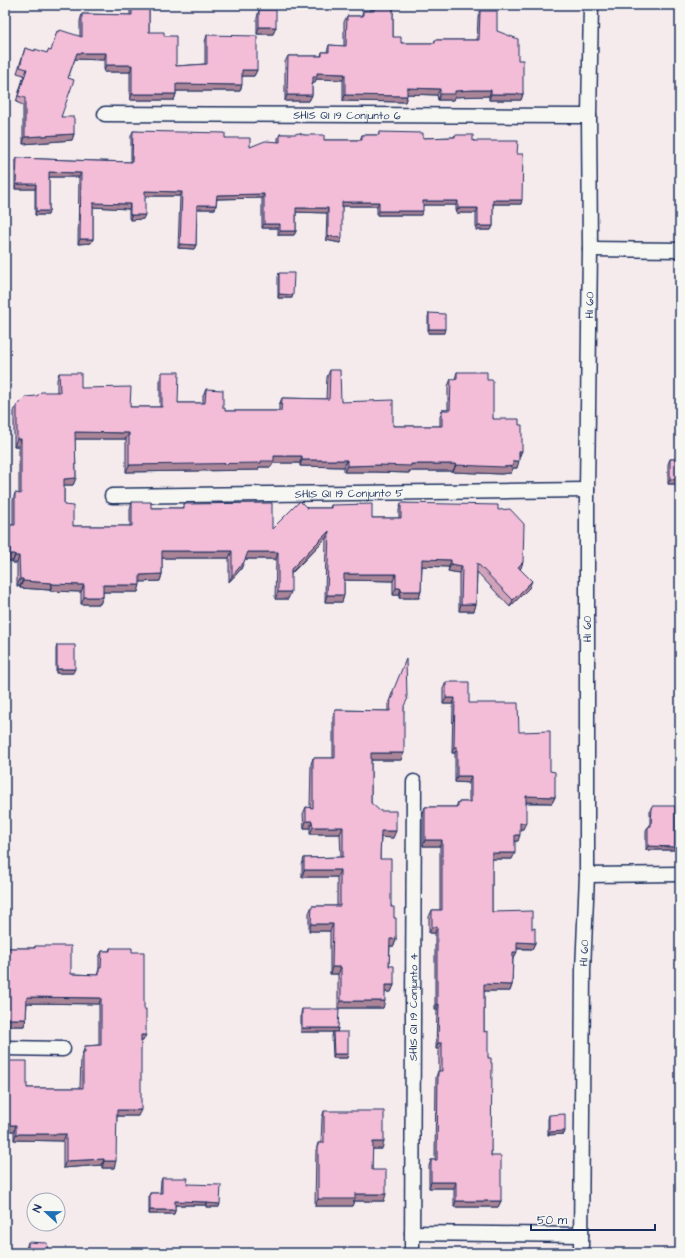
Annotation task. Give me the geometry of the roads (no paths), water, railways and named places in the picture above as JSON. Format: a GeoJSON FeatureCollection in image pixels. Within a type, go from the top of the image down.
{"type":"FeatureCollection","features":[{"type":"Feature","properties":{"kind":"street","name":"HI 60"},"geometry":{"type":"LineString","coordinates":[[581,1253],[584,970],[587,875],[587,490],[591,5]]}},
{"type":"Feature","properties":{"kind":"street","name":"SHIS QI 19 Conjunto 6"},"geometry":{"type":"LineString","coordinates":[[105,114],[589,116]]}},
{"type":"Feature","properties":{"kind":"street"},"geometry":{"type":"LineString","coordinates":[[590,249],[680,250]]}},
{"type":"Feature","properties":{"kind":"street","name":"SHIS QI 19 Conjunto 5"},"geometry":{"type":"LineString","coordinates":[[112,496],[587,490]]}},
{"type":"Feature","properties":{"kind":"street","name":"SHIS QI 19 Conjunto 4"},"geometry":{"type":"LineString","coordinates":[[412,1253],[414,782]]}},
{"type":"Feature","properties":{"kind":"street"},"geometry":{"type":"LineString","coordinates":[[587,875],[680,874]]}},
{"type":"Feature","properties":{"kind":"street"},"geometry":{"type":"LineString","coordinates":[[5,1048],[63,1048]]}},
{"type":"Feature","properties":{"kind":"street"},"geometry":{"type":"LineString","coordinates":[[412,1233],[581,1235]]}}]}
